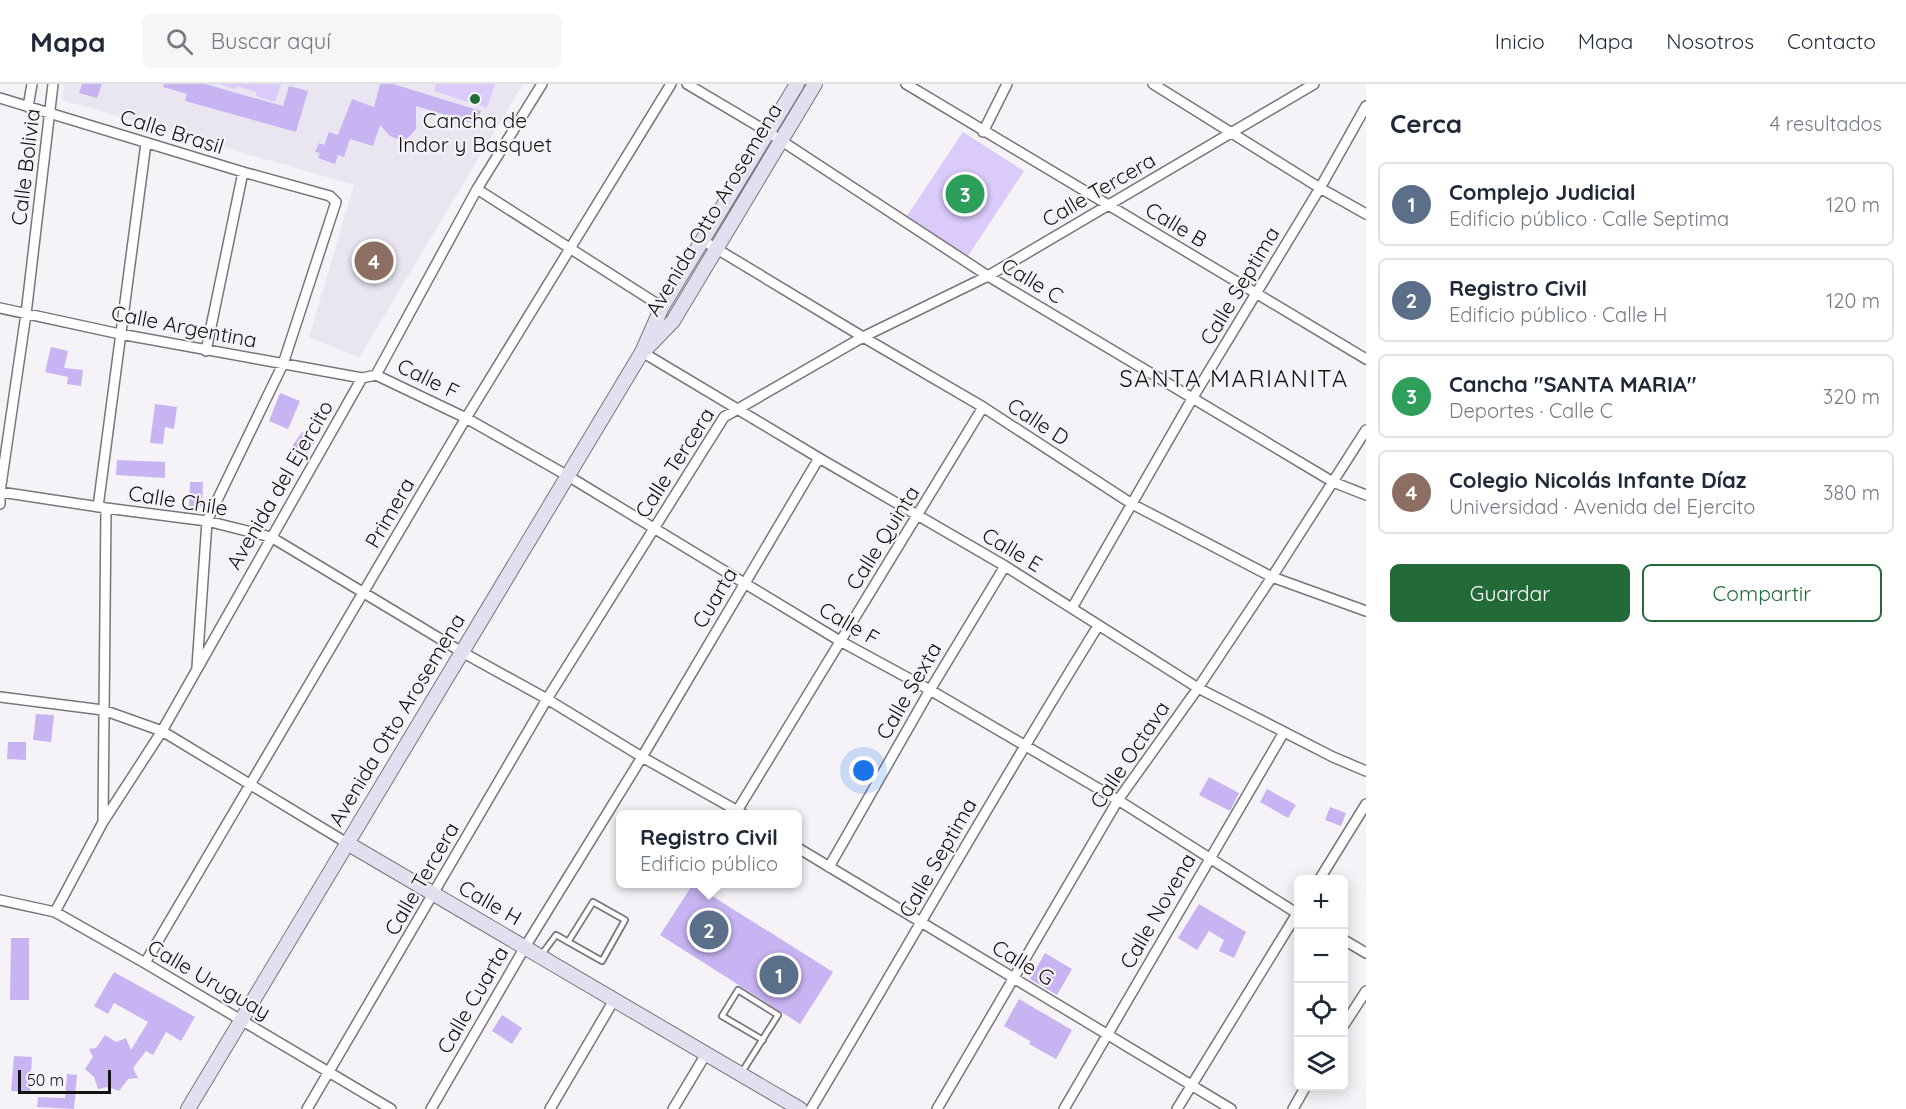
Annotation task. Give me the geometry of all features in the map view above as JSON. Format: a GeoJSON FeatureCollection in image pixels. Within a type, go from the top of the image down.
{"type":"FeatureCollection","features":[{"type":"Feature","properties":{"kind":"main road","name":"Avenida Otto Arosemena"},"geometry":{"type":"LineString","coordinates":[[188,1109],[642,352],[662,307],[797,84]]}},
{"type":"Feature","properties":{"kind":"main road","name":"Avenida Otto Arosemena"},"geometry":{"type":"LineString","coordinates":[[642,352],[673,321],[815,84]]}},
{"type":"Feature","properties":{"kind":"main road","name":"Calle H"},"geometry":{"type":"LineString","coordinates":[[347,843],[800,1109]]}},
{"type":"Feature","properties":{"kind":"street","name":"Calle Bolivia"},"geometry":{"type":"LineString","coordinates":[[28,107],[32,84]]}},
{"type":"Feature","properties":{"kind":"street","name":"Calle Bolivia"},"geometry":{"type":"LineString","coordinates":[[0,504],[54,84]]}},
{"type":"Feature","properties":{"kind":"street"},"geometry":{"type":"LineString","coordinates":[[362,378],[376,375],[477,189],[542,84]]}},
{"type":"Feature","properties":{"kind":"street","name":"Primera"},"geometry":{"type":"LineString","coordinates":[[145,963],[466,418],[671,84]]}},
{"type":"Feature","properties":{"kind":"street","name":"Calle C"},"geometry":{"type":"LineString","coordinates":[[687,84],[768,132],[988,276],[1333,482],[1366,495]]}},
{"type":"Feature","properties":{"kind":"street","name":"Calle B"},"geometry":{"type":"LineString","coordinates":[[906,84],[1366,359]]}},
{"type":"Feature","properties":{"kind":"street"},"geometry":{"type":"LineString","coordinates":[[983,132],[1007,84]]}},
{"type":"Feature","properties":{"kind":"street"},"geometry":{"type":"LineString","coordinates":[[1153,84],[1366,214]]}},
{"type":"Feature","properties":{"kind":"street","name":"Calle Tercera"},"geometry":{"type":"LineString","coordinates":[[307,1109],[547,699],[724,417],[863,338],[988,276],[1314,84]]}},
{"type":"Feature","properties":{"kind":"street","name":"Calle Brasil"},"geometry":{"type":"LineString","coordinates":[[0,98],[334,199],[336,205],[283,363]]}},
{"type":"Feature","properties":{"kind":"street","name":"Calle Septima"},"geometry":{"type":"LineString","coordinates":[[1072,608],[1192,399],[1320,188],[1366,106]]}},
{"type":"Feature","properties":{"kind":"street"},"geometry":{"type":"LineString","coordinates":[[104,822],[102,508],[120,334],[146,143]]}},
{"type":"Feature","properties":{"kind":"street"},"geometry":{"type":"LineString","coordinates":[[206,351],[243,172]]}},
{"type":"Feature","properties":{"kind":"street"},"geometry":{"type":"LineString","coordinates":[[477,189],[662,307]]}},
{"type":"Feature","properties":{"kind":"street","name":"Calle D"},"geometry":{"type":"LineString","coordinates":[[702,240],[863,338],[983,407],[1132,504],[1272,577],[1366,611]]}},
{"type":"Feature","properties":{"kind":"street","name":"Calle Argentina"},"geometry":{"type":"LineString","coordinates":[[0,308],[206,351],[362,378]]}},
{"type":"Feature","properties":{"kind":"street","name":"Calle E"},"geometry":{"type":"LineString","coordinates":[[642,352],[1005,566],[1198,688],[1366,771]]}},
{"type":"Feature","properties":{"kind":"street"},"geometry":{"type":"LineString","coordinates":[[196,669],[207,521],[283,363]]}},
{"type":"Feature","properties":{"kind":"street","name":"Calle F"},"geometry":{"type":"LineString","coordinates":[[376,375],[466,418],[568,476],[840,640],[1118,800],[1294,910]]}},
{"type":"Feature","properties":{"kind":"street","name":"Avenida del Ejercito"},"geometry":{"type":"LineString","coordinates":[[55,912],[104,822],[162,730],[362,378]]}},
{"type":"Feature","properties":{"kind":"street","name":"Calle Quinta"},"geometry":{"type":"LineString","coordinates":[[742,810],[840,640],[983,407]]}},
{"type":"Feature","properties":{"kind":"street","name":"Calle Octava"},"geometry":{"type":"LineString","coordinates":[[938,1109],[1118,800],[1198,688],[1366,430]]}},
{"type":"Feature","properties":{"kind":"street","name":"Cuarta"},"geometry":{"type":"LineString","coordinates":[[642,757],[819,458]]}},
{"type":"Feature","properties":{"kind":"street","name":"Calle Chile"},"geometry":{"type":"LineString","coordinates":[[0,492],[207,521],[272,537],[462,652]]}},
{"type":"Feature","properties":{"kind":"street","name":"Calle Sexta"},"geometry":{"type":"LineString","coordinates":[[829,867],[930,690],[1005,566]]}},
{"type":"Feature","properties":{"kind":"street","name":"Calle Septima"},"geometry":{"type":"LineString","coordinates":[[810,1109],[1024,746],[1098,626]]}},
{"type":"Feature","properties":{"kind":"street"},"geometry":{"type":"LineString","coordinates":[[462,652],[547,699],[735,810]]}},
{"type":"Feature","properties":{"kind":"street","name":"Calle H"},"geometry":{"type":"LineString","coordinates":[[0,697],[103,710],[162,730],[347,843]]}},
{"type":"Feature","properties":{"kind":"street","name":"Calle Novena"},"geometry":{"type":"LineString","coordinates":[[1064,1109],[1284,732]]}},
{"type":"Feature","properties":{"kind":"street","name":"Calle Cuarta"},"geometry":{"type":"LineString","coordinates":[[431,1109],[525,947],[642,757]]}},
{"type":"Feature","properties":{"kind":"street"},"geometry":{"type":"LineString","coordinates":[[1322,875],[1366,804]]}},
{"type":"Feature","properties":{"kind":"street","name":"Calle G"},"geometry":{"type":"LineString","coordinates":[[802,850],[1231,1109]]}},
{"type":"Feature","properties":{"kind":"street","name":"Calle Uruguay"},"geometry":{"type":"LineString","coordinates":[[0,900],[55,912],[242,1019],[391,1109]]}},
{"type":"Feature","properties":{"kind":"street"},"geometry":{"type":"LineString","coordinates":[[1177,1109],[1294,919]]}},
{"type":"Feature","properties":{"kind":"street"},"geometry":{"type":"LineString","coordinates":[[1348,942],[1366,953]]}},
{"type":"Feature","properties":{"kind":"street"},"geometry":{"type":"LineString","coordinates":[[1348,1019],[1366,991]]}},
{"type":"Feature","properties":{"kind":"street"},"geometry":{"type":"LineString","coordinates":[[550,1109],[614,1000]]}},
{"type":"Feature","properties":{"kind":"street"},"geometry":{"type":"LineString","coordinates":[[673,1109],[706,1054]]}},
{"type":"Feature","properties":{"kind":"street"},"geometry":{"type":"LineString","coordinates":[[1293,1109],[1303,1091]]}},
{"type":"Feature","properties":{"kind":"lane"},"geometry":{"type":"LineString","coordinates":[[540,957],[554,935],[602,961],[626,920],[593,902],[568,942]]}},
{"type":"Feature","properties":{"kind":"lane"},"geometry":{"type":"LineString","coordinates":[[740,1074],[763,1040],[778,1014],[738,990],[722,1016],[763,1040]]}},
{"type":"Feature","properties":{"kind":"shaded area"},"geometry":{"type":"Polygon","coordinates":[[[64,84],[523,84],[359,358],[309,337],[354,185],[62,100],[64,84]]]}},
{"type":"Feature","properties":{"kind":"shaded area"},"geometry":{"type":"Polygon","coordinates":[[[218,84],[281,84],[275,102],[256,96],[256,92],[237,86],[235,89],[218,84]]]}},
{"type":"Feature","properties":{"kind":"shaded area","name":"Cancha de Indor y Basquet"},"geometry":{"type":"Polygon","coordinates":[[[436,84],[495,84],[487,108],[434,91],[436,84]]]}},
{"type":"Feature","properties":{"kind":"shaded area"},"geometry":{"type":"Polygon","coordinates":[[[963,132],[1024,171],[968,256],[907,216],[963,132]]]}},
{"type":"Feature","properties":{"kind":"building"},"geometry":{"type":"Polygon","coordinates":[[[82,84],[102,84],[97,98],[79,93],[82,84]]]}},
{"type":"Feature","properties":{"kind":"building"},"geometry":{"type":"Polygon","coordinates":[[[164,84],[205,84],[283,106],[289,86],[308,91],[296,132],[185,101],[187,94],[163,87],[164,84]]]}},
{"type":"Feature","properties":{"kind":"building"},"geometry":{"type":"Polygon","coordinates":[[[380,84],[393,84],[481,111],[475,124],[416,106],[416,129],[404,142],[390,136],[380,125],[373,146],[350,139],[344,157],[338,155],[335,164],[318,158],[320,153],[315,152],[319,143],[324,145],[329,132],[338,135],[352,99],[374,107],[380,84]]]}},
{"type":"Feature","properties":{"kind":"building"},"geometry":{"type":"Polygon","coordinates":[[[51,347],[68,351],[64,368],[83,370],[81,386],[67,384],[68,377],[45,372],[51,347]]]}},
{"type":"Feature","properties":{"kind":"building"},"geometry":{"type":"Polygon","coordinates":[[[280,393],[300,401],[288,429],[269,421],[280,393]]]}},
{"type":"Feature","properties":{"kind":"building"},"geometry":{"type":"Polygon","coordinates":[[[155,404],[177,407],[174,429],[165,427],[163,444],[150,443],[155,404]]]}},
{"type":"Feature","properties":{"kind":"building"},"geometry":{"type":"Polygon","coordinates":[[[302,432],[315,441],[304,458],[290,449],[302,432]]]}},
{"type":"Feature","properties":{"kind":"building"},"geometry":{"type":"Polygon","coordinates":[[[117,460],[165,462],[165,478],[116,475],[117,460]]]}},
{"type":"Feature","properties":{"kind":"building"},"geometry":{"type":"Polygon","coordinates":[[[190,482],[203,482],[202,506],[189,506],[190,482]]]}},
{"type":"Feature","properties":{"kind":"building"},"geometry":{"type":"Polygon","coordinates":[[[36,714],[54,715],[51,742],[33,740],[36,714]]]}},
{"type":"Feature","properties":{"kind":"building"},"geometry":{"type":"Polygon","coordinates":[[[8,742],[26,742],[26,760],[7,759],[8,742]]]}},
{"type":"Feature","properties":{"kind":"building"},"geometry":{"type":"Polygon","coordinates":[[[1209,777],[1239,793],[1230,811],[1199,795],[1209,777]]]}},
{"type":"Feature","properties":{"kind":"building"},"geometry":{"type":"Polygon","coordinates":[[[1267,789],[1296,805],[1288,818],[1260,802],[1267,789]]]}},
{"type":"Feature","properties":{"kind":"building"},"geometry":{"type":"Polygon","coordinates":[[[1330,807],[1346,813],[1341,826],[1325,820],[1330,807]]]}},
{"type":"Feature","properties":{"kind":"building"},"geometry":{"type":"Polygon","coordinates":[[[690,888],[699,888],[833,972],[800,1024],[660,935],[690,888]]]}},
{"type":"Feature","properties":{"kind":"building"},"geometry":{"type":"Polygon","coordinates":[[[1199,904],[1246,932],[1234,958],[1219,951],[1224,940],[1209,931],[1197,950],[1178,938],[1199,904]]]}},
{"type":"Feature","properties":{"kind":"building"},"geometry":{"type":"Polygon","coordinates":[[[11,938],[29,938],[29,1000],[10,1000],[11,938]]]}},
{"type":"Feature","properties":{"kind":"building"},"geometry":{"type":"Polygon","coordinates":[[[1045,953],[1072,969],[1057,995],[1030,979],[1045,953]]]}},
{"type":"Feature","properties":{"kind":"building"},"geometry":{"type":"Polygon","coordinates":[[[114,972],[195,1017],[181,1041],[166,1032],[153,1055],[146,1051],[133,1068],[138,1078],[128,1079],[119,1091],[108,1087],[98,1089],[94,1077],[85,1069],[93,1057],[89,1049],[96,1048],[105,1035],[116,1042],[126,1038],[131,1050],[148,1022],[114,1003],[108,1014],[94,1006],[114,972]]]}},
{"type":"Feature","properties":{"kind":"building"},"geometry":{"type":"Polygon","coordinates":[[[1019,999],[1072,1030],[1056,1059],[1029,1044],[1030,1041],[1004,1026],[1019,999]]]}},
{"type":"Feature","properties":{"kind":"building"},"geometry":{"type":"Polygon","coordinates":[[[502,1015],[522,1028],[512,1044],[492,1031],[502,1015]]]}},
{"type":"Feature","properties":{"kind":"building"},"geometry":{"type":"Polygon","coordinates":[[[14,1056],[32,1057],[30,1092],[11,1091],[14,1056]]]}},
{"type":"Feature","properties":{"kind":"building"},"geometry":{"type":"Polygon","coordinates":[[[67,1074],[77,1075],[74,1109],[37,1107],[38,1097],[65,1098],[67,1074]]]}},
{"type":"Feature","properties":{"kind":"place","name":"Cancha de Indor y Basquet"},"geometry":{"type":"Point","coordinates":[475,99]}},
{"type":"Feature","properties":{"kind":"place","name":"Cancha \"SANTA MARIA\""},"geometry":{"type":"Point","coordinates":[965,194]}},
{"type":"Feature","properties":{"kind":"place","name":"Colegio Nicolás Infante Díaz"},"geometry":{"type":"Point","coordinates":[374,261]}},
{"type":"Feature","properties":{"kind":"place","name":"Registro Civil"},"geometry":{"type":"Point","coordinates":[709,930]}},
{"type":"Feature","properties":{"kind":"place","name":"Complejo Judicial"},"geometry":{"type":"Point","coordinates":[779,975]}},
{"type":"Feature","properties":{"kind":"district","name":"SANTA MARIANITA"},"geometry":{"type":"Point","coordinates":[1234,379]}}]}
